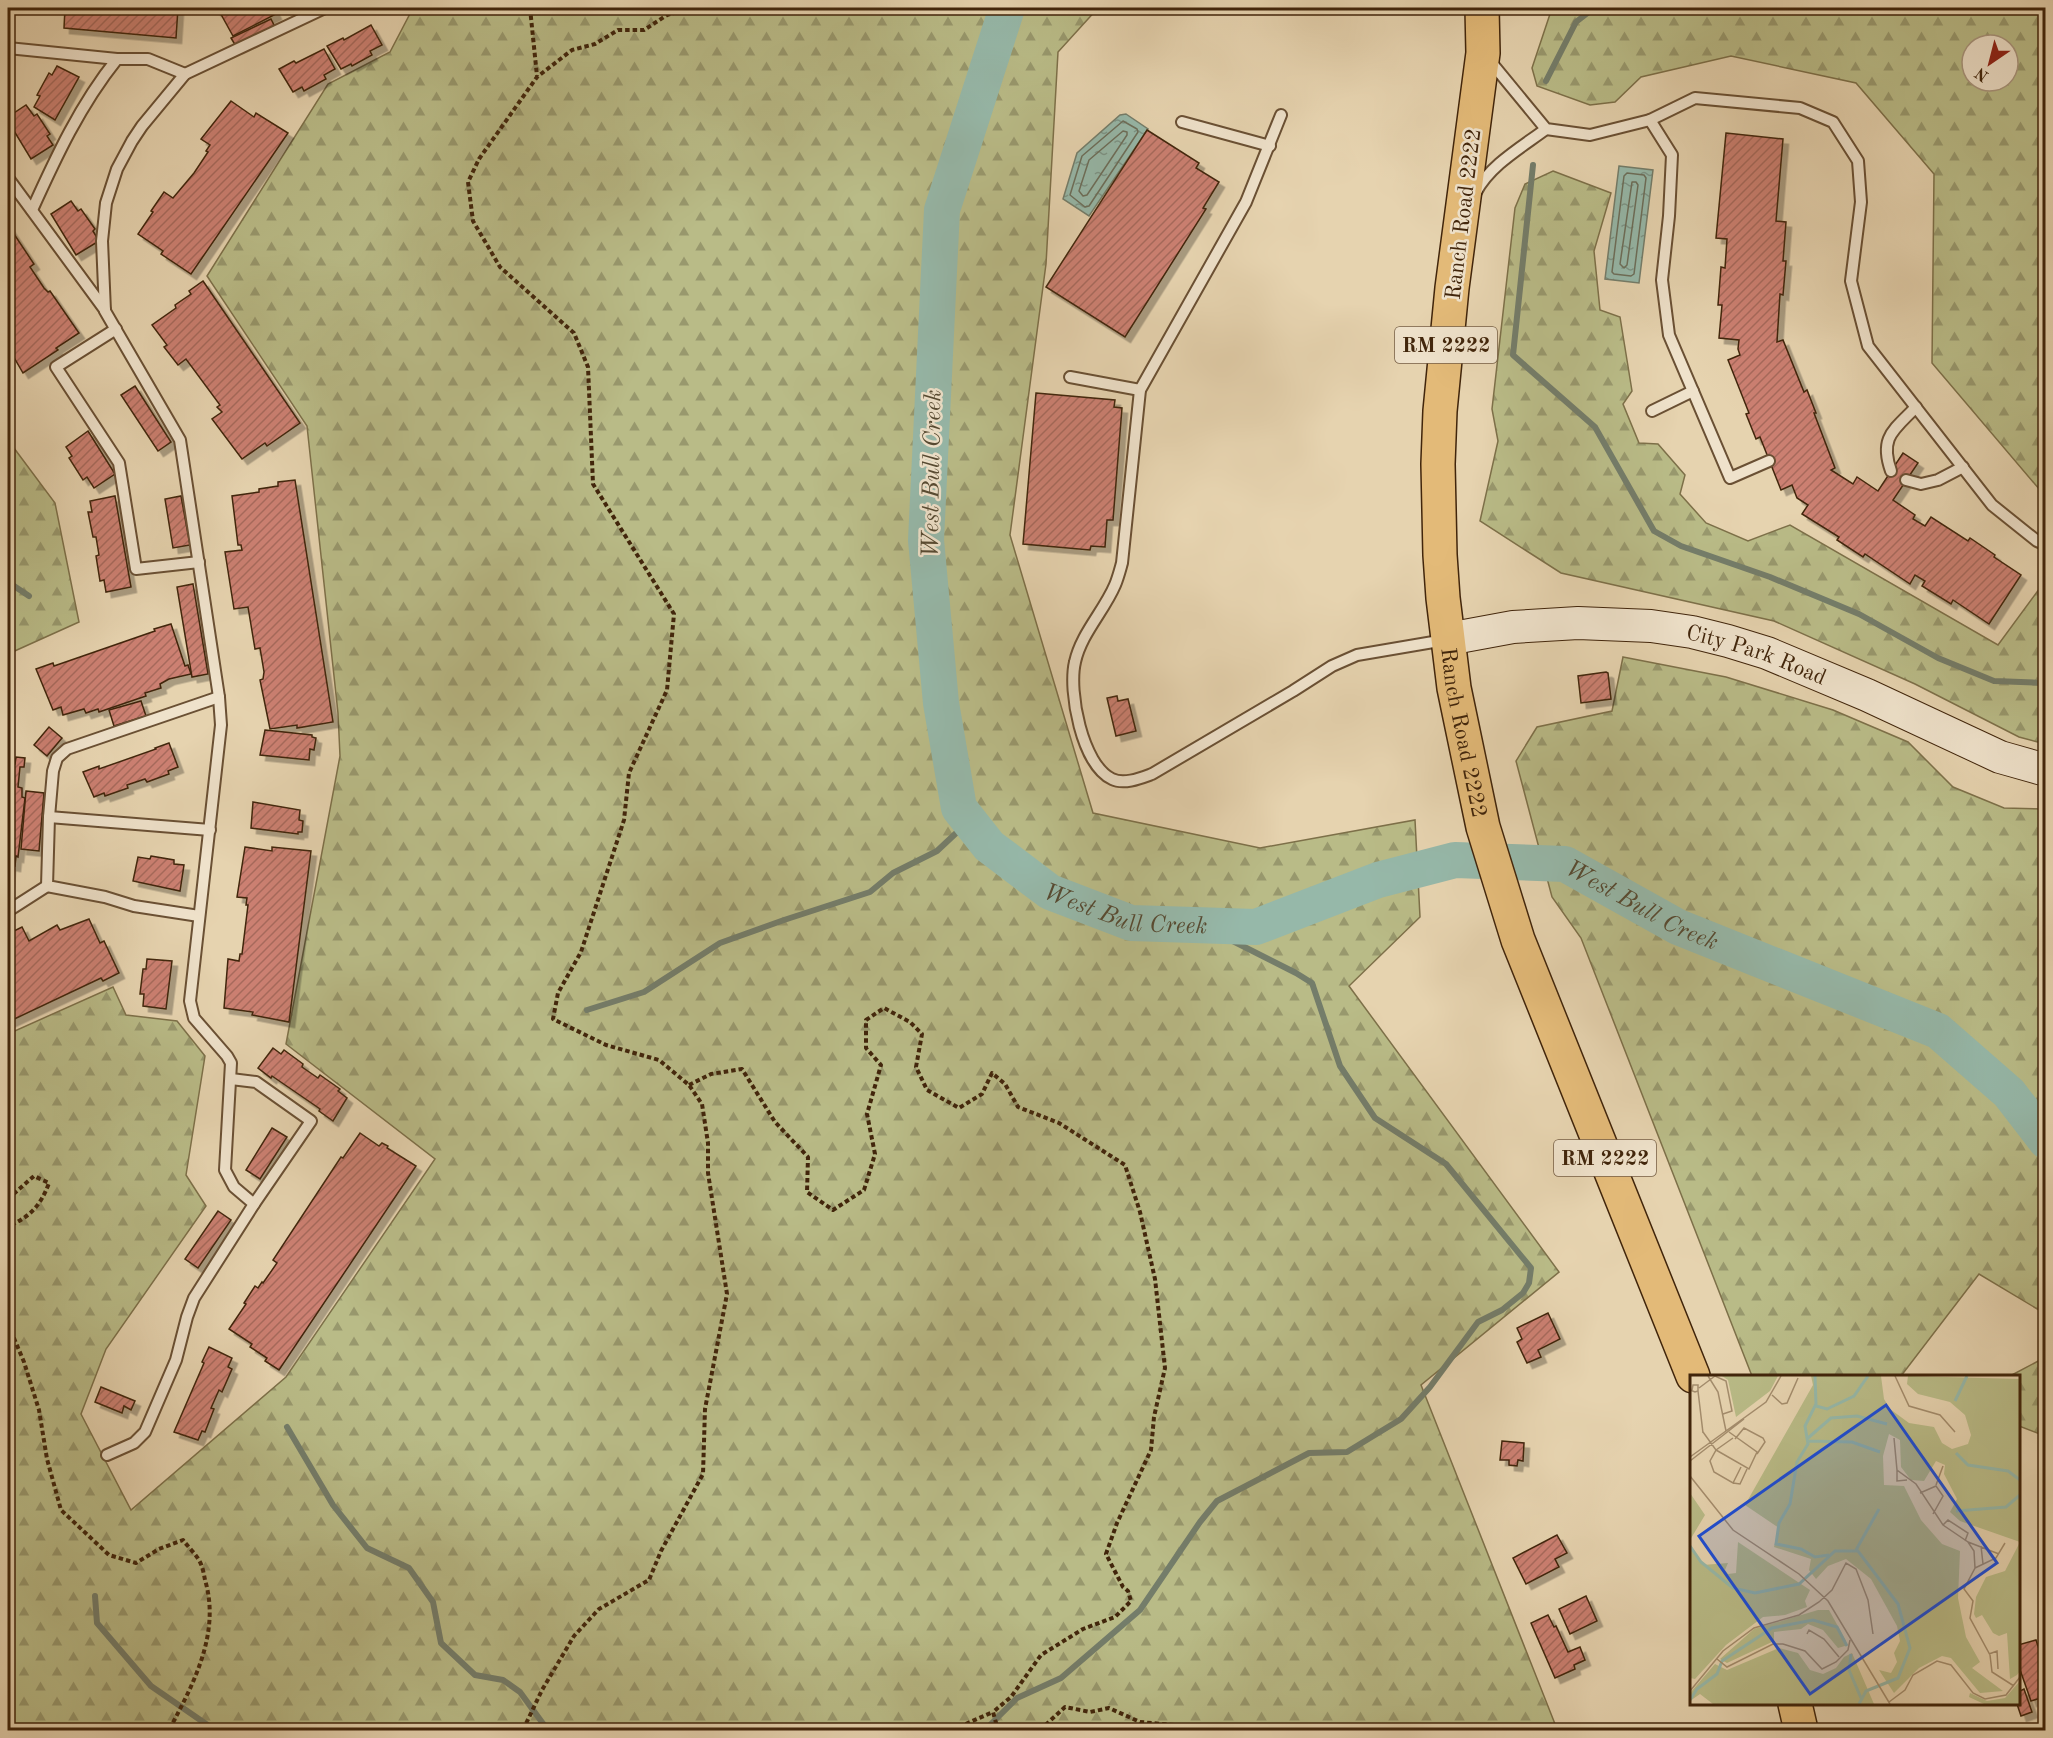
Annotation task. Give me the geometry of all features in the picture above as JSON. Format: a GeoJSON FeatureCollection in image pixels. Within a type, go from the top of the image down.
{"type":"FeatureCollection","features":[{"type":"Feature","properties":{"kind":"main road","name":"Ranch Road 2222"},"geometry":{"type":"LineString","coordinates":[[1482,8],[1483,53],[1445,351],[1437,464],[1440,555],[1454,688],[1484,827],[1518,940],[1691,1375]]}},
{"type":"Feature","properties":{"kind":"main road","name":"Ranch Road 2222"},"geometry":{"type":"LineString","coordinates":[[1483,53],[1497,8]]}},
{"type":"Feature","properties":{"kind":"main road"},"geometry":{"type":"LineString","coordinates":[[1795,1705],[1801,1731]]}},
{"type":"Feature","properties":{"kind":"street","name":"City Park Road"},"geometry":{"type":"LineString","coordinates":[[1448,639],[1513,627],[1578,623],[1651,626],[1692,632],[1767,653],[1867,695],[2001,757],[2046,770]]}},
{"type":"Feature","properties":{"kind":"lane"},"geometry":{"type":"LineString","coordinates":[[105,311],[102,241],[106,203],[117,169],[142,126],[185,74],[325,8]]}},
{"type":"Feature","properties":{"kind":"lane"},"geometry":{"type":"LineString","coordinates":[[8,48],[117,59],[148,59],[185,74]]}},
{"type":"Feature","properties":{"kind":"lane"},"geometry":{"type":"LineString","coordinates":[[1483,53],[1546,129],[1590,135],[1650,120],[1695,98],[1800,108],[1833,122],[1858,161],[1861,202],[1851,281],[1868,346],[1992,505],[2037,541],[2046,545]]}},
{"type":"Feature","properties":{"kind":"lane"},"geometry":{"type":"LineString","coordinates":[[32,210],[64,140],[99,82],[117,59]]}},
{"type":"Feature","properties":{"kind":"lane"},"geometry":{"type":"LineString","coordinates":[[1281,115],[1246,202],[1140,390],[1122,563],[1115,585],[1082,642],[1075,662],[1072,687],[1084,744],[1101,771],[1113,780],[1131,781],[1152,774],[1332,666],[1357,655],[1448,639]]}},
{"type":"Feature","properties":{"kind":"lane"},"geometry":{"type":"LineString","coordinates":[[1650,120],[1672,155],[1669,216],[1662,280],[1669,335],[1730,478],[1769,461]]}},
{"type":"Feature","properties":{"kind":"lane"},"geometry":{"type":"LineString","coordinates":[[1182,122],[1270,146]]}},
{"type":"Feature","properties":{"kind":"lane"},"geometry":{"type":"LineString","coordinates":[[1461,222],[1480,185],[1501,163],[1546,129]]}},
{"type":"Feature","properties":{"kind":"lane"},"geometry":{"type":"LineString","coordinates":[[8,178],[105,311],[180,440],[219,696],[221,725],[190,1001],[191,1010],[201,1026],[231,1063],[225,1170],[234,1187],[254,1204]]}},
{"type":"Feature","properties":{"kind":"lane"},"geometry":{"type":"LineString","coordinates":[[116,329],[56,367],[119,464],[136,569],[199,562]]}},
{"type":"Feature","properties":{"kind":"lane"},"geometry":{"type":"LineString","coordinates":[[1070,377],[1140,390]]}},
{"type":"Feature","properties":{"kind":"lane"},"geometry":{"type":"LineString","coordinates":[[1652,411],[1693,391]]}},
{"type":"Feature","properties":{"kind":"lane"},"geometry":{"type":"LineString","coordinates":[[1891,471],[1885,454],[1890,433],[1916,407]]}},
{"type":"Feature","properties":{"kind":"lane"},"geometry":{"type":"LineString","coordinates":[[1906,480],[1922,484],[1938,480],[1963,467]]}},
{"type":"Feature","properties":{"kind":"lane"},"geometry":{"type":"LineString","coordinates":[[47,886],[49,817],[54,765],[62,752],[219,696]]}},
{"type":"Feature","properties":{"kind":"lane"},"geometry":{"type":"LineString","coordinates":[[49,817],[210,830]]}},
{"type":"Feature","properties":{"kind":"lane"},"geometry":{"type":"LineString","coordinates":[[8,911],[47,886],[105,897],[134,906],[199,916]]}},
{"type":"Feature","properties":{"kind":"lane"},"geometry":{"type":"LineString","coordinates":[[107,1455],[134,1443],[145,1432],[176,1360],[194,1298],[311,1121],[256,1082],[231,1078]]}},
{"type":"Feature","properties":{"kind":"path"},"geometry":{"type":"LineString","coordinates":[[530,8],[537,77]]}},
{"type":"Feature","properties":{"kind":"path"},"geometry":{"type":"LineString","coordinates":[[523,1731],[542,1690],[574,1636],[599,1609],[649,1580],[661,1551],[703,1474],[705,1409],[727,1294],[708,1173],[708,1143],[702,1104],[689,1085],[659,1060],[606,1045],[553,1019],[558,993],[581,952],[624,820],[629,773],[667,690],[674,614],[593,484],[588,367],[574,333],[500,267],[473,221],[468,182],[479,159],[537,77],[572,50],[595,44],[618,30],[644,30],[667,15],[691,8]]}},
{"type":"Feature","properties":{"kind":"path"},"geometry":{"type":"LineString","coordinates":[[689,1085],[711,1074],[742,1069],[775,1122],[808,1157],[807,1192],[833,1210],[864,1190],[875,1154],[867,1114],[881,1065],[866,1048],[866,1020],[884,1008],[910,1022],[922,1034],[916,1066],[927,1090],[960,1108],[982,1094],[992,1073],[1005,1084],[1018,1107],[1059,1123],[1125,1165],[1140,1212],[1155,1279],[1165,1368],[1154,1417],[1151,1450],[1117,1523],[1106,1554],[1123,1587],[1128,1591],[1131,1601],[1115,1617],[1083,1629],[1041,1655],[1011,1697],[993,1712],[952,1731]]}},
{"type":"Feature","properties":{"kind":"path"},"geometry":{"type":"LineString","coordinates":[[8,1199],[34,1176],[49,1183],[43,1200],[26,1218],[8,1227]]}},
{"type":"Feature","properties":{"kind":"path"},"geometry":{"type":"LineString","coordinates":[[8,1324],[24,1362],[39,1410],[47,1460],[61,1510],[109,1555],[136,1563],[159,1549],[183,1540],[200,1562],[210,1595],[209,1631],[187,1697],[169,1731]]}},
{"type":"Feature","properties":{"kind":"path"},"geometry":{"type":"LineString","coordinates":[[1040,1731],[1065,1707],[1090,1712],[1109,1708],[1140,1722],[1185,1726],[1190,1731]]}},
{"type":"Feature","properties":{"kind":"path"},"geometry":{"type":"LineString","coordinates":[[993,1712],[998,1731]]}},
{"type":"Feature","properties":{"kind":"green space"},"geometry":{"type":"Polygon","coordinates":[[[413,8],[1098,8],[1058,52],[1046,264],[1010,535],[1093,813],[1260,848],[1415,820],[1420,917],[1349,986],[1559,1272],[1421,1385],[1557,1729],[8,1730],[8,1034],[113,987],[126,1015],[177,1021],[205,1056],[186,1175],[206,1206],[106,1349],[81,1414],[131,1510],[286,1377],[435,1159],[286,1044],[340,756],[338,713],[307,426],[207,276],[328,84],[390,52],[413,8]]]}},
{"type":"Feature","properties":{"kind":"green space"},"geometry":{"type":"Polygon","coordinates":[[[1552,8],[2045,8],[2045,496],[1932,363],[1934,174],[1856,83],[1731,56],[1641,77],[1615,102],[1590,105],[1537,86],[1532,68],[1552,8]]]}},
{"type":"Feature","properties":{"kind":"green space"},"geometry":{"type":"Polygon","coordinates":[[[1553,171],[1611,193],[1594,251],[1600,310],[1620,317],[1632,391],[1623,404],[1639,443],[1658,444],[1685,475],[1680,494],[1706,523],[1748,541],[1790,525],[1998,645],[2045,581],[2045,744],[2019,737],[1915,684],[1774,621],[1561,573],[1480,521],[1498,441],[1492,409],[1515,208],[1525,184],[1553,171]]]}},
{"type":"Feature","properties":{"kind":"green space"},"geometry":{"type":"Polygon","coordinates":[[[8,440],[55,503],[79,622],[8,654],[8,440]]]}},
{"type":"Feature","properties":{"kind":"green space"},"geometry":{"type":"Polygon","coordinates":[[[1623,657],[1726,677],[1833,710],[1908,742],[1953,787],[2004,808],[2045,809],[2045,1436],[2020,1426],[2020,1375],[2012,1375],[2042,1359],[2039,1310],[1979,1274],[1902,1375],[1752,1375],[1581,938],[1552,897],[1516,761],[1537,727],[1612,711],[1623,657]]]}},
{"type":"Feature","properties":{"kind":"water"},"geometry":{"type":"Polygon","coordinates":[[[1126,114],[1148,129],[1089,216],[1063,199],[1077,153],[1120,115],[1126,114]]]}},
{"type":"Feature","properties":{"kind":"water"},"geometry":{"type":"Polygon","coordinates":[[[1619,166],[1653,170],[1639,283],[1605,279],[1619,166]]]}},
{"type":"Feature","properties":{"kind":"building"},"geometry":{"type":"Polygon","coordinates":[[[65,8],[178,8],[176,38],[64,28],[65,8]]]}},
{"type":"Feature","properties":{"kind":"building"},"geometry":{"type":"Polygon","coordinates":[[[214,8],[273,8],[276,14],[233,36],[218,9],[216,11],[214,8]]]}},
{"type":"Feature","properties":{"kind":"building"},"geometry":{"type":"Polygon","coordinates":[[[271,19],[276,29],[237,48],[231,38],[271,19]]]}},
{"type":"Feature","properties":{"kind":"building"},"geometry":{"type":"Polygon","coordinates":[[[371,25],[382,45],[370,51],[372,55],[341,69],[327,46],[343,38],[344,40],[371,25]]]}},
{"type":"Feature","properties":{"kind":"building"},"geometry":{"type":"Polygon","coordinates":[[[324,49],[335,69],[324,75],[326,79],[304,91],[302,87],[293,92],[279,69],[324,49]]]}},
{"type":"Feature","properties":{"kind":"building"},"geometry":{"type":"Polygon","coordinates":[[[57,66],[79,77],[55,120],[34,107],[40,96],[37,95],[49,73],[52,75],[57,66]]]}},
{"type":"Feature","properties":{"kind":"building"},"geometry":{"type":"Polygon","coordinates":[[[231,101],[254,117],[256,113],[288,133],[191,274],[161,254],[163,251],[138,234],[164,192],[173,198],[194,173],[210,145],[201,139],[231,101]]]}},
{"type":"Feature","properties":{"kind":"building"},"geometry":{"type":"Polygon","coordinates":[[[26,105],[34,116],[37,114],[50,134],[47,136],[53,145],[31,159],[8,121],[8,117],[26,105]]]}},
{"type":"Feature","properties":{"kind":"building"},"geometry":{"type":"Polygon","coordinates":[[[1147,130],[1199,163],[1196,168],[1219,182],[1203,208],[1206,209],[1125,337],[1046,287],[1147,130]]]}},
{"type":"Feature","properties":{"kind":"building"},"geometry":{"type":"Polygon","coordinates":[[[1726,133],[1783,139],[1776,221],[1786,222],[1783,261],[1786,261],[1783,295],[1780,294],[1777,342],[1783,340],[1804,392],[1807,390],[1835,468],[1831,470],[1853,484],[1857,477],[1878,491],[1903,453],[1918,463],[1893,500],[1915,515],[1913,519],[1925,526],[1931,517],[1968,541],[1970,538],[2021,575],[1989,624],[1953,600],[1951,604],[1922,586],[1925,581],[1915,575],[1910,584],[1865,554],[1863,557],[1837,540],[1839,537],[1802,514],[1808,505],[1797,498],[1792,485],[1781,490],[1760,437],[1756,439],[1746,414],[1749,413],[1728,360],[1740,355],[1739,340],[1719,338],[1722,305],[1718,305],[1721,267],[1725,268],[1727,239],[1716,238],[1726,133]]]}},
{"type":"Feature","properties":{"kind":"building"},"geometry":{"type":"Polygon","coordinates":[[[71,201],[78,211],[81,209],[95,229],[93,231],[99,241],[76,255],[51,214],[71,201]]]}},
{"type":"Feature","properties":{"kind":"building"},"geometry":{"type":"Polygon","coordinates":[[[8,225],[34,264],[30,267],[79,333],[23,373],[8,347],[8,225]]]}},
{"type":"Feature","properties":{"kind":"building"},"geometry":{"type":"Polygon","coordinates":[[[203,281],[300,423],[267,446],[265,443],[242,459],[212,419],[222,412],[217,407],[220,405],[186,359],[178,365],[164,347],[167,345],[152,325],[176,308],[175,305],[191,294],[189,291],[203,281]]]}},
{"type":"Feature","properties":{"kind":"building"},"geometry":{"type":"Polygon","coordinates":[[[135,386],[171,442],[158,451],[121,395],[135,386]]]}},
{"type":"Feature","properties":{"kind":"building"},"geometry":{"type":"Polygon","coordinates":[[[1036,393],[1115,400],[1114,407],[1122,408],[1113,520],[1107,520],[1105,547],[1091,546],[1090,550],[1023,544],[1036,393]]]}},
{"type":"Feature","properties":{"kind":"building"},"geometry":{"type":"Polygon","coordinates":[[[88,431],[115,474],[94,488],[87,477],[83,480],[69,458],[72,456],[66,447],[88,431]]]}},
{"type":"Feature","properties":{"kind":"building"},"geometry":{"type":"Polygon","coordinates":[[[295,480],[333,722],[297,728],[297,725],[270,729],[260,680],[263,679],[264,672],[260,648],[255,649],[248,607],[234,609],[225,552],[242,550],[241,545],[238,545],[232,496],[259,492],[259,489],[278,486],[278,482],[295,480]]]}},
{"type":"Feature","properties":{"kind":"building"},"geometry":{"type":"Polygon","coordinates":[[[115,496],[131,587],[106,592],[104,580],[100,581],[96,537],[93,537],[88,512],[92,512],[90,501],[115,496]]]}},
{"type":"Feature","properties":{"kind":"building"},"geometry":{"type":"Polygon","coordinates":[[[181,496],[190,545],[173,548],[165,499],[181,496]]]}},
{"type":"Feature","properties":{"kind":"building"},"geometry":{"type":"Polygon","coordinates":[[[193,584],[208,674],[192,677],[177,587],[193,584]]]}},
{"type":"Feature","properties":{"kind":"building"},"geometry":{"type":"Polygon","coordinates":[[[171,624],[185,666],[188,665],[191,674],[169,679],[160,684],[161,688],[145,693],[146,696],[99,712],[98,709],[86,713],[84,709],[63,715],[61,707],[53,710],[36,669],[53,663],[54,666],[171,624]]]}},
{"type":"Feature","properties":{"kind":"building"},"geometry":{"type":"Polygon","coordinates":[[[1606,672],[1611,699],[1581,703],[1578,676],[1606,672]]]}},
{"type":"Feature","properties":{"kind":"building"},"geometry":{"type":"Polygon","coordinates":[[[1117,696],[1118,701],[1128,699],[1136,731],[1116,736],[1107,698],[1117,696]]]}},
{"type":"Feature","properties":{"kind":"building"},"geometry":{"type":"Polygon","coordinates":[[[141,701],[146,716],[114,726],[109,710],[141,701]]]}},
{"type":"Feature","properties":{"kind":"building"},"geometry":{"type":"Polygon","coordinates":[[[49,727],[62,738],[47,756],[34,745],[49,727]]]}},
{"type":"Feature","properties":{"kind":"building"},"geometry":{"type":"Polygon","coordinates":[[[265,730],[312,735],[316,738],[314,750],[310,749],[309,760],[260,755],[265,730]]]}},
{"type":"Feature","properties":{"kind":"building"},"geometry":{"type":"Polygon","coordinates":[[[169,743],[178,767],[168,771],[169,774],[147,782],[145,779],[127,785],[128,788],[105,796],[104,793],[94,797],[83,772],[99,766],[99,769],[169,743]]]}},
{"type":"Feature","properties":{"kind":"building"},"geometry":{"type":"Polygon","coordinates":[[[8,755],[13,756],[13,764],[15,764],[16,757],[25,758],[24,767],[20,767],[18,787],[22,788],[22,797],[25,798],[18,857],[16,856],[15,866],[10,865],[8,887],[8,755]]]}},
{"type":"Feature","properties":{"kind":"building"},"geometry":{"type":"Polygon","coordinates":[[[26,791],[44,793],[39,851],[21,849],[26,791]]]}},
{"type":"Feature","properties":{"kind":"building"},"geometry":{"type":"Polygon","coordinates":[[[253,802],[300,810],[299,820],[303,821],[302,832],[298,834],[251,828],[253,802]]]}},
{"type":"Feature","properties":{"kind":"building"},"geometry":{"type":"Polygon","coordinates":[[[245,847],[272,851],[272,847],[311,851],[289,1022],[252,1015],[253,1012],[224,1008],[228,959],[239,961],[240,954],[242,954],[248,905],[246,905],[247,898],[237,897],[245,847]]]}},
{"type":"Feature","properties":{"kind":"building"},"geometry":{"type":"Polygon","coordinates":[[[151,856],[174,860],[174,864],[184,865],[180,891],[133,881],[138,857],[150,859],[151,856]]]}},
{"type":"Feature","properties":{"kind":"building"},"geometry":{"type":"Polygon","coordinates":[[[89,919],[100,943],[104,941],[119,973],[103,981],[101,978],[8,1022],[8,934],[22,927],[29,941],[57,925],[60,930],[89,919]]]}},
{"type":"Feature","properties":{"kind":"building"},"geometry":{"type":"Polygon","coordinates":[[[147,959],[172,961],[166,1009],[143,1006],[144,994],[140,994],[143,969],[146,969],[147,959]]]}},
{"type":"Feature","properties":{"kind":"building"},"geometry":{"type":"Polygon","coordinates":[[[273,1048],[281,1054],[284,1050],[303,1064],[302,1067],[318,1078],[320,1075],[340,1089],[338,1091],[347,1098],[333,1121],[319,1111],[320,1109],[258,1068],[273,1048]]]}},
{"type":"Feature","properties":{"kind":"building"},"geometry":{"type":"Polygon","coordinates":[[[272,1128],[287,1137],[260,1179],[246,1170],[272,1128]]]}},
{"type":"Feature","properties":{"kind":"building"},"geometry":{"type":"Polygon","coordinates":[[[360,1133],[379,1146],[382,1143],[388,1146],[387,1148],[416,1166],[279,1370],[265,1361],[267,1358],[250,1347],[252,1344],[229,1329],[255,1286],[258,1288],[263,1283],[277,1263],[273,1260],[341,1157],[343,1158],[360,1133]]]}},
{"type":"Feature","properties":{"kind":"building"},"geometry":{"type":"Polygon","coordinates":[[[218,1211],[231,1220],[198,1268],[185,1259],[218,1211]]]}},
{"type":"Feature","properties":{"kind":"building"},"geometry":{"type":"Polygon","coordinates":[[[1548,1313],[1560,1339],[1538,1350],[1541,1357],[1527,1363],[1517,1342],[1522,1339],[1517,1328],[1548,1313]]]}},
{"type":"Feature","properties":{"kind":"building"},"geometry":{"type":"Polygon","coordinates":[[[209,1347],[232,1358],[228,1367],[232,1369],[222,1392],[219,1390],[211,1408],[214,1409],[205,1432],[202,1431],[198,1440],[174,1432],[209,1347]]]}},
{"type":"Feature","properties":{"kind":"building"},"geometry":{"type":"Polygon","coordinates":[[[101,1387],[135,1401],[131,1410],[124,1406],[122,1413],[95,1402],[101,1387]]]}},
{"type":"Feature","properties":{"kind":"building"},"geometry":{"type":"Polygon","coordinates":[[[1502,1441],[1524,1443],[1523,1461],[1518,1460],[1517,1466],[1509,1465],[1509,1460],[1500,1460],[1502,1441]]]}},
{"type":"Feature","properties":{"kind":"building"},"geometry":{"type":"Polygon","coordinates":[[[1557,1535],[1567,1553],[1555,1559],[1559,1567],[1526,1584],[1513,1558],[1557,1535]]]}},
{"type":"Feature","properties":{"kind":"building"},"geometry":{"type":"Polygon","coordinates":[[[1586,1596],[1597,1621],[1570,1634],[1559,1609],[1586,1596]]]}},
{"type":"Feature","properties":{"kind":"building"},"geometry":{"type":"Polygon","coordinates":[[[1548,1615],[1554,1627],[1556,1626],[1568,1652],[1580,1647],[1585,1660],[1574,1665],[1575,1669],[1555,1678],[1531,1623],[1548,1615]]]}},
{"type":"Feature","properties":{"kind":"building"},"geometry":{"type":"Polygon","coordinates":[[[2036,1640],[2046,1670],[2044,1697],[2031,1701],[2020,1670],[2020,1644],[2036,1640]]]}},
{"type":"Feature","properties":{"kind":"building"},"geometry":{"type":"Polygon","coordinates":[[[2024,1689],[2032,1712],[2021,1716],[2017,1705],[2020,1705],[2020,1691],[2024,1689]]]}},
{"type":"Feature","properties":{"kind":"waterway","name":"West Bull Creek"},"geometry":{"type":"LineString","coordinates":[[1007,8],[942,210],[926,540],[941,703],[959,808],[989,846],[1050,892],[1131,923],[1256,927],[1378,880],[1455,860],[1565,864],[1678,927],[1938,1031],[2009,1093],[2046,1141]]}},
{"type":"Feature","properties":{"kind":"waterway"},"geometry":{"type":"LineString","coordinates":[[1546,81],[1576,22],[1594,8]]}},
{"type":"Feature","properties":{"kind":"waterway"},"geometry":{"type":"LineString","coordinates":[[1533,165],[1513,355],[1595,427],[1654,531],[1681,546],[1770,577],[1859,614],[1938,658],[1994,681],[2046,683]]}},
{"type":"Feature","properties":{"kind":"waterway"},"geometry":{"type":"LineString","coordinates":[[8,582],[29,596]]}},
{"type":"Feature","properties":{"kind":"waterway"},"geometry":{"type":"LineString","coordinates":[[587,1010],[644,992],[720,943],[870,892],[893,873],[937,851],[969,821]]}},
{"type":"Feature","properties":{"kind":"waterway"},"geometry":{"type":"LineString","coordinates":[[985,1730],[1017,1698],[1061,1678],[1140,1610],[1217,1501],[1309,1453],[1347,1452],[1401,1419],[1430,1387],[1478,1322],[1502,1310],[1523,1293],[1529,1283],[1531,1268],[1446,1164],[1375,1118],[1340,1066],[1312,983],[1201,925]]}},
{"type":"Feature","properties":{"kind":"waterway"},"geometry":{"type":"LineString","coordinates":[[287,1427],[333,1505],[367,1548],[409,1568],[433,1602],[441,1643],[475,1675],[503,1680],[520,1692],[544,1725],[555,1730]]}},
{"type":"Feature","properties":{"kind":"waterway"},"geometry":{"type":"LineString","coordinates":[[95,1596],[97,1623],[151,1686],[213,1730]]}}]}
